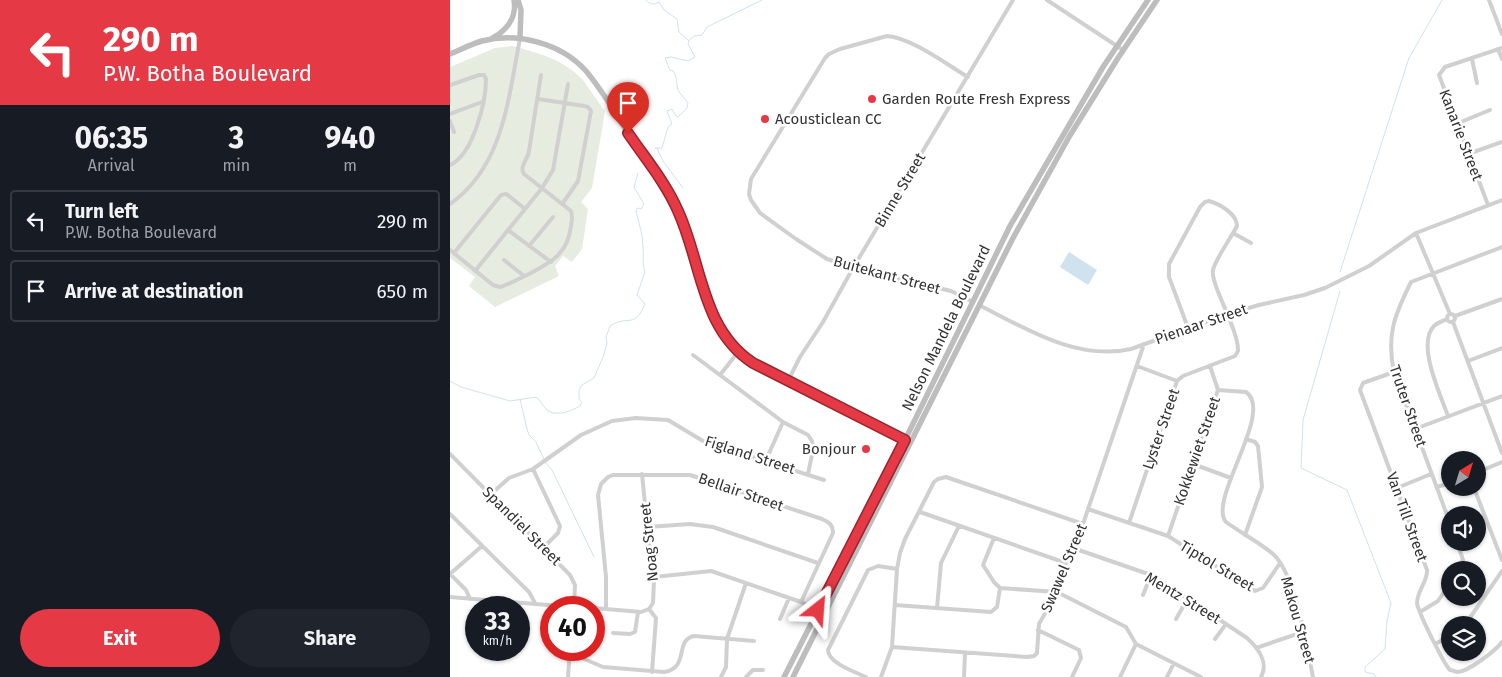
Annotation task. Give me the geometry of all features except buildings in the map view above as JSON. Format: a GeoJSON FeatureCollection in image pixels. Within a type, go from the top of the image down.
{"type":"FeatureCollection","features":[{"type":"Feature","properties":{"kind":"street"},"geometry":{"type":"LineString","coordinates":[[450,204],[476,179],[495,148],[505,114],[520,37],[521,10],[516,0]]}},
{"type":"Feature","properties":{"kind":"street"},"geometry":{"type":"LineString","coordinates":[[450,54],[503,31],[514,14],[516,0]]}},
{"type":"Feature","properties":{"kind":"street","name":"Binne Street"},"geometry":{"type":"LineString","coordinates":[[788,382],[800,357],[823,322],[853,268],[1013,0]]}},
{"type":"Feature","properties":{"kind":"street"},"geometry":{"type":"LineString","coordinates":[[1047,0],[1123,50]]}},
{"type":"Feature","properties":{"kind":"street","name":"Nelson Mandela Boulevard"},"geometry":{"type":"LineString","coordinates":[[976,303],[994,258],[1028,194],[1117,46],[1148,0]]}},
{"type":"Feature","properties":{"kind":"street","name":"Nelson Mandela Boulevard"},"geometry":{"type":"LineString","coordinates":[[784,677],[821,612],[976,303],[1050,169],[1123,50],[1157,0]]}},
{"type":"Feature","properties":{"kind":"street"},"geometry":{"type":"LineString","coordinates":[[1489,0],[1502,34]]}},
{"type":"Feature","properties":{"kind":"street","name":"Buitekant Street"},"geometry":{"type":"LineString","coordinates":[[968,77],[902,38],[888,36],[840,49],[829,54],[821,63],[774,139],[752,179],[749,194],[755,207],[817,254],[827,259],[853,268],[944,289],[976,303]]}},
{"type":"Feature","properties":{"kind":"street"},"geometry":{"type":"LineString","coordinates":[[486,40],[520,37],[548,46],[568,56],[585,71],[597,86],[678,210],[713,314],[722,333],[738,352],[753,363],[788,382],[908,441]]}},
{"type":"Feature","properties":{"kind":"street"},"geometry":{"type":"LineString","coordinates":[[1500,48],[1502,59]]}},
{"type":"Feature","properties":{"kind":"street","name":"Kanarie Street"},"geometry":{"type":"LineString","coordinates":[[1488,206],[1439,75],[1445,67],[1500,48]]}},
{"type":"Feature","properties":{"kind":"street"},"geometry":{"type":"LineString","coordinates":[[1472,59],[1477,84]]}},
{"type":"Feature","properties":{"kind":"street"},"geometry":{"type":"LineString","coordinates":[[450,85],[479,75],[484,75],[486,79],[477,125],[458,161],[450,165]]}},
{"type":"Feature","properties":{"kind":"street"},"geometry":{"type":"LineString","coordinates":[[524,209],[506,194],[501,195],[452,252],[497,286],[503,286],[551,262],[569,238],[572,213],[563,203],[524,174],[522,168],[528,157],[542,76]]}},
{"type":"Feature","properties":{"kind":"street"},"geometry":{"type":"LineString","coordinates":[[475,271],[542,188],[553,170],[568,84]]}},
{"type":"Feature","properties":{"kind":"street"},"geometry":{"type":"LineString","coordinates":[[538,99],[588,107],[591,114],[578,180],[563,203]]}},
{"type":"Feature","properties":{"kind":"street"},"geometry":{"type":"LineString","coordinates":[[450,114],[482,102]]}},
{"type":"Feature","properties":{"kind":"street"},"geometry":{"type":"LineString","coordinates":[[1456,124],[1490,110]]}},
{"type":"Feature","properties":{"kind":"street"},"geometry":{"type":"LineString","coordinates":[[450,121],[454,132]]}},
{"type":"Feature","properties":{"kind":"street"},"geometry":{"type":"LineString","coordinates":[[1468,154],[1502,142]]}},
{"type":"Feature","properties":{"kind":"street","name":"Pienaar Street"},"geometry":{"type":"LineString","coordinates":[[976,303],[1066,346],[1106,353],[1124,350],[1228,314],[1304,295],[1340,282],[1368,266],[1416,232],[1502,200]]}},
{"type":"Feature","properties":{"kind":"street"},"geometry":{"type":"LineString","coordinates":[[1188,328],[1169,277],[1168,264],[1200,207],[1205,202],[1214,202],[1236,219],[1237,226],[1212,274],[1228,314]]}},
{"type":"Feature","properties":{"kind":"street"},"geometry":{"type":"LineString","coordinates":[[529,246],[553,217]]}},
{"type":"Feature","properties":{"kind":"street"},"geometry":{"type":"LineString","coordinates":[[508,230],[551,262]]}},
{"type":"Feature","properties":{"kind":"street"},"geometry":{"type":"LineString","coordinates":[[1416,232],[1450,322],[1453,322],[1502,453]]}},
{"type":"Feature","properties":{"kind":"street"},"geometry":{"type":"LineString","coordinates":[[1233,233],[1251,243]]}},
{"type":"Feature","properties":{"kind":"street","name":"Truter Street"},"geometry":{"type":"LineString","coordinates":[[1444,506],[1394,372],[1391,359],[1391,335],[1394,320],[1410,282],[1502,247]]}},
{"type":"Feature","properties":{"kind":"street"},"geometry":{"type":"LineString","coordinates":[[504,260],[524,276]]}},
{"type":"Feature","properties":{"kind":"street"},"geometry":{"type":"LineString","coordinates":[[1448,416],[1428,358],[1430,331],[1448,316],[1455,316],[1502,298]]}},
{"type":"Feature","properties":{"kind":"street","name":"Lyster Street"},"geometry":{"type":"LineString","coordinates":[[1129,523],[1177,381],[1183,376],[1235,356],[1238,351],[1228,314]]}},
{"type":"Feature","properties":{"kind":"street"},"geometry":{"type":"LineString","coordinates":[[1453,322],[1455,316]]}},
{"type":"Feature","properties":{"kind":"street","name":"Swawel Street"},"geometry":{"type":"LineString","coordinates":[[892,647],[1031,657],[1038,652],[1040,621],[1057,592],[1066,563],[1083,524],[1144,344]]}},
{"type":"Feature","properties":{"kind":"street"},"geometry":{"type":"LineString","coordinates":[[1468,361],[1502,348]]}},
{"type":"Feature","properties":{"kind":"street"},"geometry":{"type":"LineString","coordinates":[[720,375],[738,352]]}},
{"type":"Feature","properties":{"kind":"street"},"geometry":{"type":"LineString","coordinates":[[693,355],[783,422],[805,433],[812,441],[813,456],[808,474]]}},
{"type":"Feature","properties":{"kind":"street"},"geometry":{"type":"LineString","coordinates":[[1137,366],[1177,381]]}},
{"type":"Feature","properties":{"kind":"street","name":"Kokkewiet Street"},"geometry":{"type":"LineString","coordinates":[[1168,536],[1218,390],[1210,366]]}},
{"type":"Feature","properties":{"kind":"street","name":"Van Till Street"},"geometry":{"type":"LineString","coordinates":[[1394,372],[1363,384],[1360,390],[1427,571],[1417,603],[1420,612],[1448,668],[1459,672],[1492,654],[1502,642]]}},
{"type":"Feature","properties":{"kind":"street"},"geometry":{"type":"LineString","coordinates":[[1218,390],[1250,394],[1253,399],[1254,411],[1246,439],[1231,478],[1222,509],[1222,516],[1226,522],[1273,554],[1280,563]]}},
{"type":"Feature","properties":{"kind":"street"},"geometry":{"type":"LineString","coordinates":[[1415,429],[1502,396]]}},
{"type":"Feature","properties":{"kind":"street","name":"Figland Street"},"geometry":{"type":"LineString","coordinates":[[491,494],[509,478],[533,469],[581,435],[612,422],[636,418],[668,420],[704,441],[824,480]]}},
{"type":"Feature","properties":{"kind":"street"},"geometry":{"type":"LineString","coordinates":[[766,460],[783,422]]}},
{"type":"Feature","properties":{"kind":"street"},"geometry":{"type":"LineString","coordinates":[[1245,536],[1262,485],[1258,446],[1255,442],[1246,439]]}},
{"type":"Feature","properties":{"kind":"street","name":"Spandiel Street"},"geometry":{"type":"LineString","coordinates":[[450,454],[544,547],[573,579],[574,596]]}},
{"type":"Feature","properties":{"kind":"street"},"geometry":{"type":"LineString","coordinates":[[1486,469],[1502,462]]}},
{"type":"Feature","properties":{"kind":"street"},"geometry":{"type":"LineString","coordinates":[[1193,464],[1231,478]]}},
{"type":"Feature","properties":{"kind":"street"},"geometry":{"type":"LineString","coordinates":[[533,469],[560,526],[558,533],[544,547]]}},
{"type":"Feature","properties":{"kind":"street","name":"Noag Street"},"geometry":{"type":"LineString","coordinates":[[642,474],[654,577],[654,595],[650,609]]}},
{"type":"Feature","properties":{"kind":"street"},"geometry":{"type":"LineString","coordinates":[[1397,488],[1431,474]]}},
{"type":"Feature","properties":{"kind":"street","name":"Bellair Street"},"geometry":{"type":"LineString","coordinates":[[606,609],[607,585],[598,501],[599,490],[604,481],[613,475],[690,475],[826,521],[832,526],[833,533],[801,602]]}},
{"type":"Feature","properties":{"kind":"street"},"geometry":{"type":"LineString","coordinates":[[881,677],[892,647],[897,569],[902,547],[934,482],[946,477],[1083,524]]}},
{"type":"Feature","properties":{"kind":"street"},"geometry":{"type":"LineString","coordinates":[[1437,488],[1441,486]]}},
{"type":"Feature","properties":{"kind":"street"},"geometry":{"type":"LineString","coordinates":[[1477,496],[1502,560]]}},
{"type":"Feature","properties":{"kind":"street","name":"Tiptol Street"},"geometry":{"type":"LineString","coordinates":[[1088,509],[1168,536],[1255,591],[1263,588],[1280,563]]}},
{"type":"Feature","properties":{"kind":"street"},"geometry":{"type":"LineString","coordinates":[[920,512],[1066,563]]}},
{"type":"Feature","properties":{"kind":"street"},"geometry":{"type":"LineString","coordinates":[[450,514],[529,592],[535,603]]}},
{"type":"Feature","properties":{"kind":"street"},"geometry":{"type":"LineString","coordinates":[[647,527],[690,524],[714,527],[818,563]]}},
{"type":"Feature","properties":{"kind":"street"},"geometry":{"type":"LineString","coordinates":[[937,608],[941,563],[958,526]]}},
{"type":"Feature","properties":{"kind":"street"},"geometry":{"type":"LineString","coordinates":[[994,538],[983,565],[1000,588],[1057,592],[1126,627],[1136,644],[1201,677]]}},
{"type":"Feature","properties":{"kind":"street"},"geometry":{"type":"LineString","coordinates":[[469,596],[466,590],[450,574],[482,546]]}},
{"type":"Feature","properties":{"kind":"street","name":"Mentz Street"},"geometry":{"type":"LineString","coordinates":[[1073,548],[1150,575],[1247,638],[1256,648]]}},
{"type":"Feature","properties":{"kind":"street","name":"Makou Street"},"geometry":{"type":"LineString","coordinates":[[1280,563],[1292,587],[1313,677]]}},
{"type":"Feature","properties":{"kind":"street"},"geometry":{"type":"LineString","coordinates":[[866,677],[832,660],[828,655],[828,650],[868,570],[878,566],[897,569]]}},
{"type":"Feature","properties":{"kind":"street"},"geometry":{"type":"LineString","coordinates":[[654,577],[711,571],[801,602],[821,612]]}},
{"type":"Feature","properties":{"kind":"street"},"geometry":{"type":"LineString","coordinates":[[1472,616],[1502,571]]}},
{"type":"Feature","properties":{"kind":"street"},"geometry":{"type":"LineString","coordinates":[[1143,595],[1150,575]]}},
{"type":"Feature","properties":{"kind":"street"},"geometry":{"type":"LineString","coordinates":[[721,677],[726,667],[727,639],[746,583]]}},
{"type":"Feature","properties":{"kind":"street"},"geometry":{"type":"LineString","coordinates":[[895,605],[991,612],[997,607],[1000,588]]}},
{"type":"Feature","properties":{"kind":"street"},"geometry":{"type":"LineString","coordinates":[[450,597],[465,598]]}},
{"type":"Feature","properties":{"kind":"street"},"geometry":{"type":"LineString","coordinates":[[1420,612],[1438,602],[1441,597]]}},
{"type":"Feature","properties":{"kind":"street"},"geometry":{"type":"LineString","coordinates":[[780,619],[789,598]]}},
{"type":"Feature","properties":{"kind":"street"},"geometry":{"type":"LineString","coordinates":[[1176,620],[1188,598]]}},
{"type":"Feature","properties":{"kind":"street"},"geometry":{"type":"LineString","coordinates":[[530,603],[540,604]]}},
{"type":"Feature","properties":{"kind":"street"},"geometry":{"type":"LineString","coordinates":[[606,609],[638,612],[650,609],[656,618],[649,677]]}},
{"type":"Feature","properties":{"kind":"street"},"geometry":{"type":"LineString","coordinates":[[613,633],[630,634],[635,632],[638,612]]}},
{"type":"Feature","properties":{"kind":"street","name":"Nelson Mandela Boulevard"},"geometry":{"type":"LineString","coordinates":[[793,677],[821,612]]}},
{"type":"Feature","properties":{"kind":"street"},"geometry":{"type":"LineString","coordinates":[[1215,640],[1226,624]]}},
{"type":"Feature","properties":{"kind":"street"},"geometry":{"type":"LineString","coordinates":[[1038,630],[1079,650],[1081,658],[1072,677]]}},
{"type":"Feature","properties":{"kind":"street"},"geometry":{"type":"LineString","coordinates":[[1261,677],[1265,666],[1256,648],[1303,632]]}},
{"type":"Feature","properties":{"kind":"street"},"geometry":{"type":"LineString","coordinates":[[589,661],[602,667],[668,672],[680,661],[684,643],[690,637],[754,641]]}},
{"type":"Feature","properties":{"kind":"street"},"geometry":{"type":"LineString","coordinates":[[1435,644],[1441,641]]}},
{"type":"Feature","properties":{"kind":"street"},"geometry":{"type":"LineString","coordinates":[[1120,677],[1136,644]]}},
{"type":"Feature","properties":{"kind":"street"},"geometry":{"type":"LineString","coordinates":[[964,677],[965,653]]}},
{"type":"Feature","properties":{"kind":"street"},"geometry":{"type":"LineString","coordinates":[[568,677],[569,661]]}},
{"type":"Feature","properties":{"kind":"street"},"geometry":{"type":"LineString","coordinates":[[1167,677],[1174,663]]}},
{"type":"Feature","properties":{"kind":"street"},"geometry":{"type":"LineString","coordinates":[[746,677],[753,670],[763,670]]}},
{"type":"Feature","properties":{"kind":"shaded area"},"geometry":{"type":"Polygon","coordinates":[[[512,46],[541,54],[567,66],[582,79],[605,111],[592,188],[581,202],[588,209],[582,249],[572,262],[563,256],[555,266],[559,276],[495,307],[469,286],[475,277],[450,258],[450,67],[495,48],[512,46]]]}},
{"type":"Feature","properties":{"kind":"water"},"geometry":{"type":"Polygon","coordinates":[[[1069,252],[1097,270],[1088,285],[1060,267],[1069,252]]]}},
{"type":"Feature","properties":{"kind":"waterway"},"geometry":{"type":"LineString","coordinates":[[646,0],[652,4],[659,2],[664,10],[677,19],[679,32],[689,41],[688,44],[695,57],[688,61],[671,57],[665,58],[670,70],[675,74],[679,92],[688,103],[687,108],[678,117],[672,109],[667,111],[672,124],[668,127],[662,148],[655,148]]}},
{"type":"Feature","properties":{"kind":"waterway"},"geometry":{"type":"LineString","coordinates":[[689,40],[695,36],[702,35],[707,27],[762,0]]}},
{"type":"Feature","properties":{"kind":"waterway"},"geometry":{"type":"LineString","coordinates":[[1340,272],[1409,58],[1442,0]]}},
{"type":"Feature","properties":{"kind":"waterway"},"geometry":{"type":"LineString","coordinates":[[657,148],[663,161],[683,188]]}},
{"type":"Feature","properties":{"kind":"waterway"},"geometry":{"type":"LineString","coordinates":[[450,381],[461,387],[510,401],[536,397],[547,410],[555,413],[568,411],[580,406],[582,402],[579,399],[579,390],[582,385],[594,378],[603,357],[610,326],[634,319],[641,312],[645,304],[637,295],[645,272],[642,239],[636,211],[637,208],[641,209],[644,204],[634,187],[638,173]]}},
{"type":"Feature","properties":{"kind":"waterway"},"geometry":{"type":"LineString","coordinates":[[1340,291],[1303,420],[1301,468],[1347,490],[1391,603],[1387,621],[1385,649],[1365,667],[1365,672],[1374,674],[1376,677]]}},
{"type":"Feature","properties":{"kind":"waterway"},"geometry":{"type":"LineString","coordinates":[[520,399],[529,435],[536,442],[544,459]]}},
{"type":"Feature","properties":{"kind":"waterway"},"geometry":{"type":"LineString","coordinates":[[546,463],[552,470],[594,557]]}},
{"type":"Feature","properties":{"kind":"place","name":"Garden Route Fresh Express"},"geometry":{"type":"Point","coordinates":[872,99]}},
{"type":"Feature","properties":{"kind":"place","name":"Acousticlean CC"},"geometry":{"type":"Point","coordinates":[765,119]}},
{"type":"Feature","properties":{"kind":"place","name":"Bonjour"},"geometry":{"type":"Point","coordinates":[866,449]}},
{"type":"Feature","properties":{"kind":"route"},"geometry":{"type":"LineString","coordinates":[[628,133],[678,210],[716,323],[734,348],[753,363],[905,440],[818,610]]}}]}
